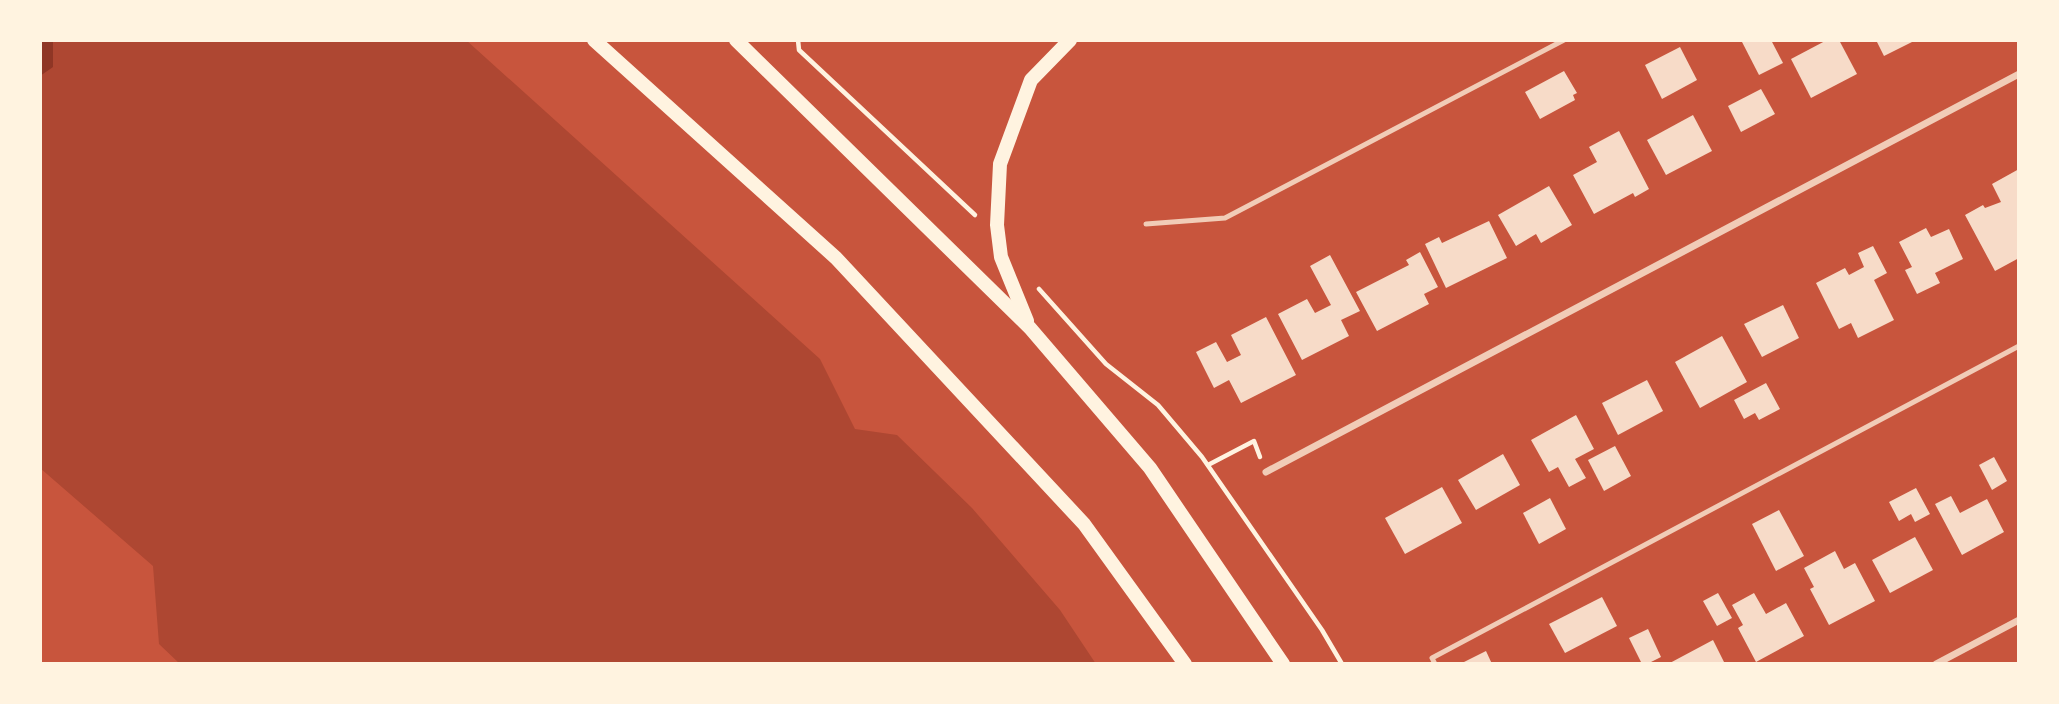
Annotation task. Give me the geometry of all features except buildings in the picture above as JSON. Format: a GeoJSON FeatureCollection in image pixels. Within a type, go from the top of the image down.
{"type":"FeatureCollection","features":[{"type":"Feature","properties":{"kind":"main road"},"geometry":{"type":"LineString","coordinates":[[594,40],[836,258],[1084,524],[1185,664]]}},
{"type":"Feature","properties":{"kind":"main road"},"geometry":{"type":"LineString","coordinates":[[736,40],[1030,328],[1150,468],[1283,664]]}},
{"type":"Feature","properties":{"kind":"main road"},"geometry":{"type":"LineString","coordinates":[[1030,328],[1001,257],[997,225],[1000,164],[1031,80],[1070,40]]}},
{"type":"Feature","properties":{"kind":"street"},"geometry":{"type":"LineString","coordinates":[[1266,472],[2019,74]]}},
{"type":"Feature","properties":{"kind":"street"},"geometry":{"type":"LineString","coordinates":[[1936,664],[2019,620]]}},
{"type":"Feature","properties":{"kind":"lane"},"geometry":{"type":"LineString","coordinates":[[1146,224],[1226,218],[1564,40]]}},
{"type":"Feature","properties":{"kind":"lane"},"geometry":{"type":"LineString","coordinates":[[1436,664],[1432,658],[2019,346]]}},
{"type":"Feature","properties":{"kind":"path"},"geometry":{"type":"LineString","coordinates":[[798,40],[799,50],[984,222],[997,225]]}},
{"type":"Feature","properties":{"kind":"path"},"geometry":{"type":"LineString","coordinates":[[1031,280],[1106,364],[1158,405],[1208,466],[1322,630],[1342,664]]}},
{"type":"Feature","properties":{"kind":"path"},"geometry":{"type":"LineString","coordinates":[[1208,466],[1254,441],[1266,472]]}},
{"type":"Feature","properties":{"kind":"shaded area"},"geometry":{"type":"Polygon","coordinates":[[[40,40],[466,40],[820,359],[855,429],[897,435],[972,508],[1060,610],[1096,664],[180,664],[159,644],[153,566],[40,468],[40,40]]]}},
{"type":"Feature","properties":{"kind":"shaded area"},"geometry":{"type":"Polygon","coordinates":[[[40,40],[53,40],[53,67],[40,76],[40,40]]]}}]}
